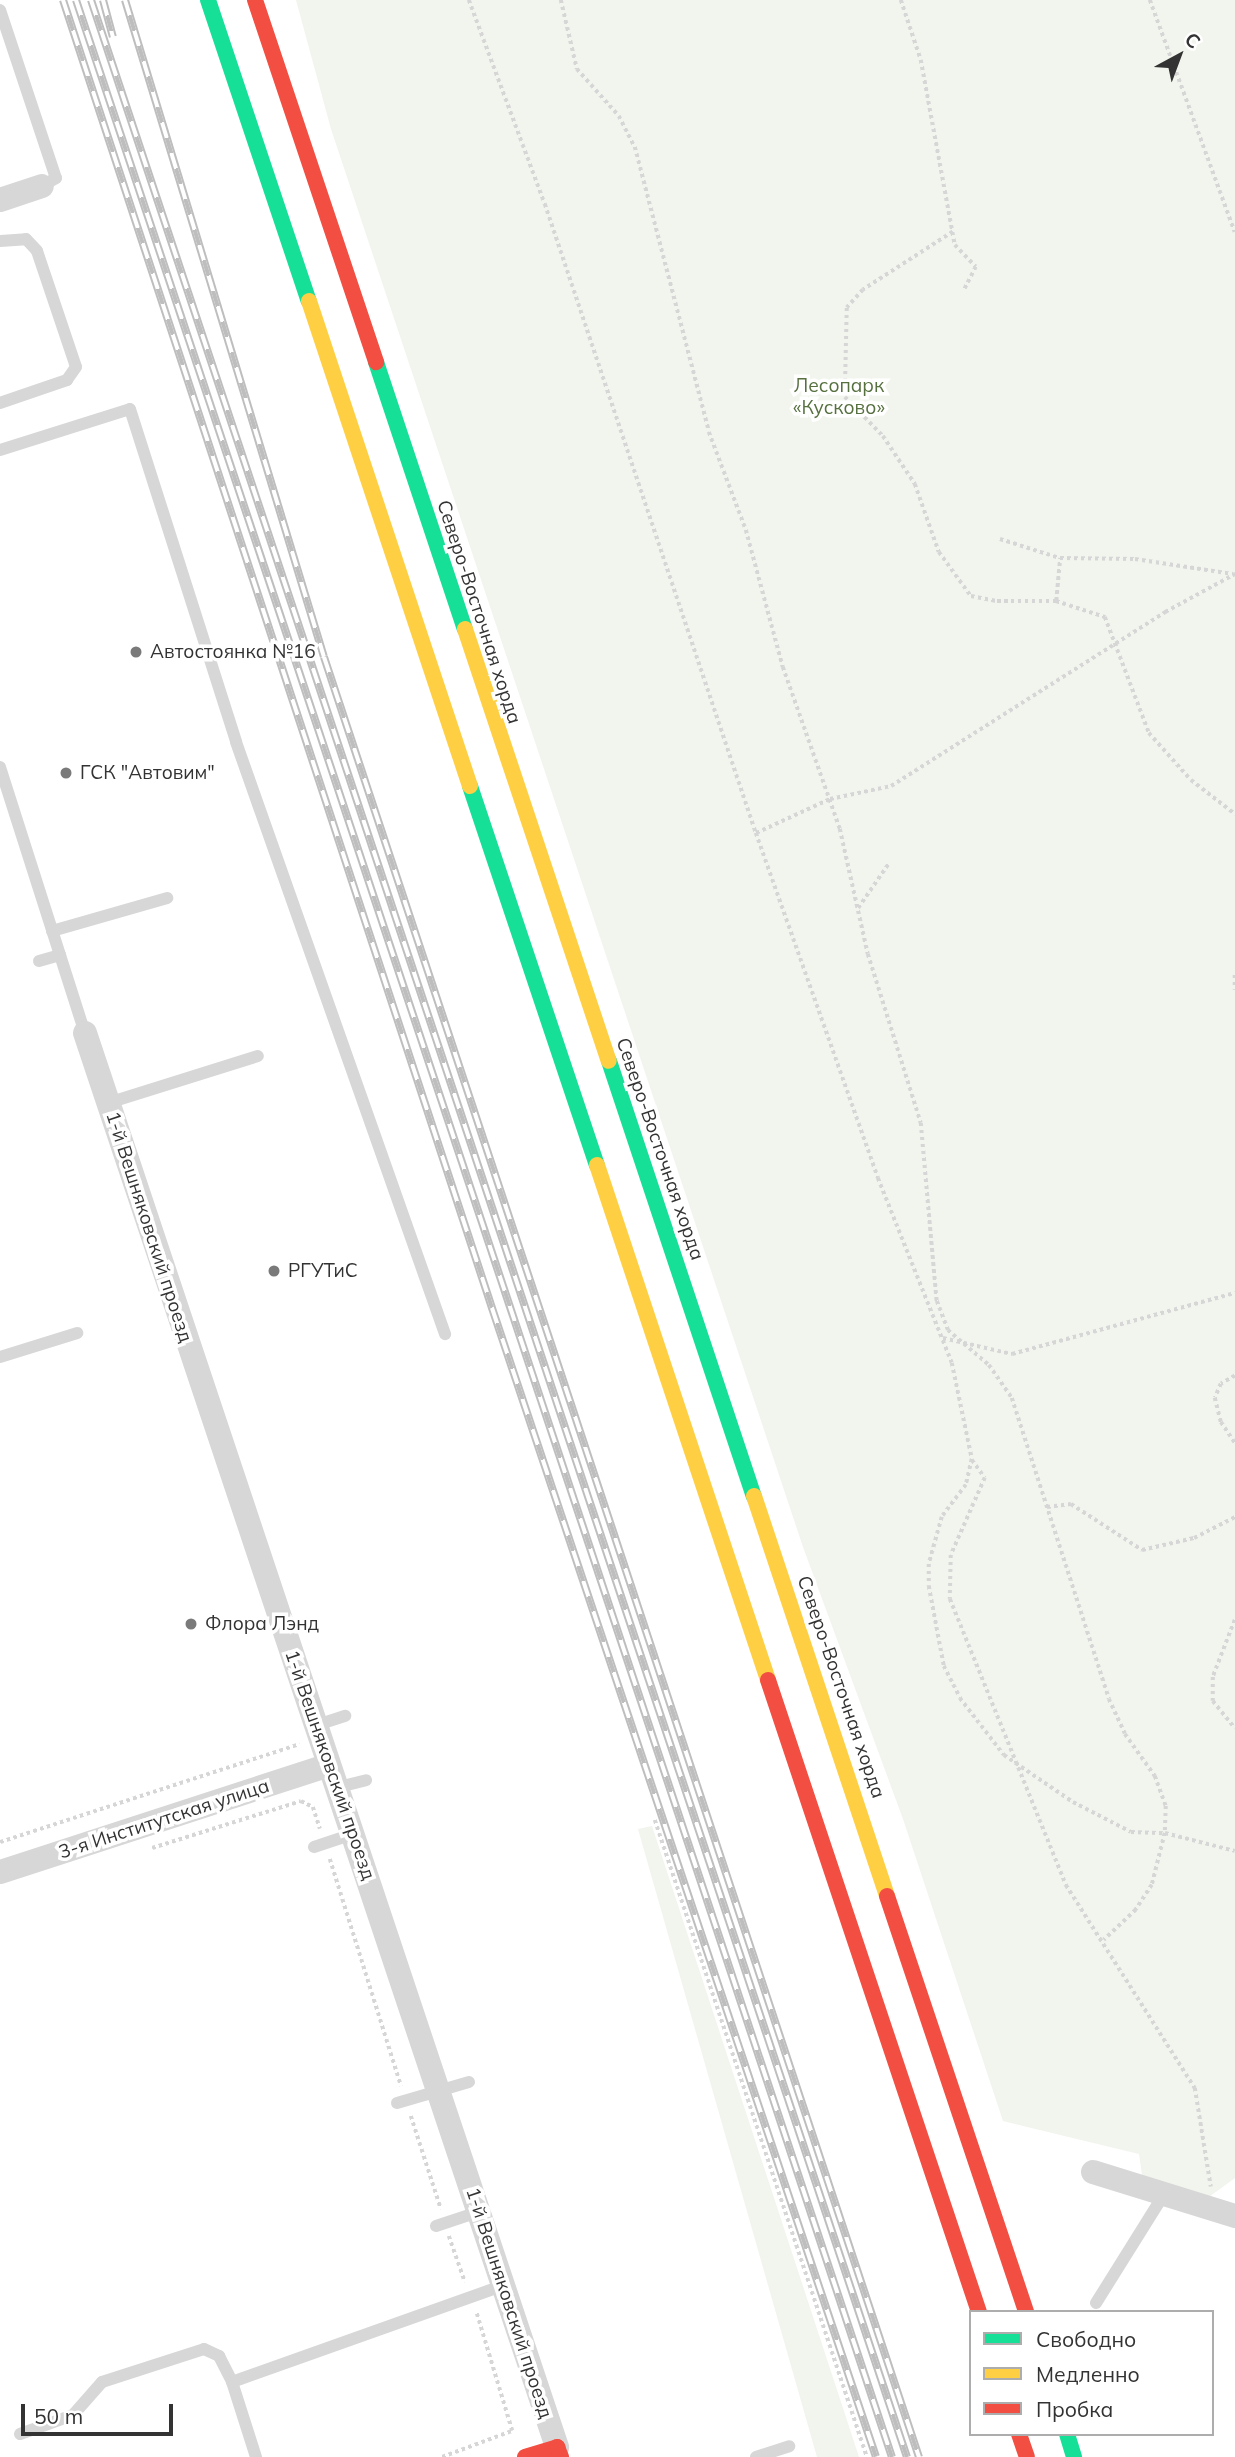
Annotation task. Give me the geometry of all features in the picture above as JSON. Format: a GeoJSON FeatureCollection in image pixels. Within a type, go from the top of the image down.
{"type":"FeatureCollection","features":[{"type":"Feature","properties":{"kind":"main road"},"geometry":{"type":"LineString","coordinates":[[208,0],[978,2310]]}},
{"type":"Feature","properties":{"kind":"main road","name":"Северо-Восточная хорда"},"geometry":{"type":"LineString","coordinates":[[255,0],[1025,2310]]}},
{"type":"Feature","properties":{"kind":"main road"},"geometry":{"type":"LineString","coordinates":[[1020,2436],[1027,2457]]}},
{"type":"Feature","properties":{"kind":"main road"},"geometry":{"type":"LineString","coordinates":[[1068,2436],[1074,2457]]}},
{"type":"Feature","properties":{"kind":"main road"},"geometry":{"type":"LineString","coordinates":[[1081,2436],[1093,2457]]}},
{"type":"Feature","properties":{"kind":"main road"},"geometry":{"type":"LineString","coordinates":[[526,2457],[559,2452]]}},
{"type":"Feature","properties":{"kind":"street"},"geometry":{"type":"LineString","coordinates":[[0,200],[42,186]]}},
{"type":"Feature","properties":{"kind":"street","name":"1-й Вешняковский проезд"},"geometry":{"type":"LineString","coordinates":[[85,1033],[331,1777],[441,2091],[502,2286],[559,2452]]}},
{"type":"Feature","properties":{"kind":"street","name":"3-я Институтская улица"},"geometry":{"type":"LineString","coordinates":[[0,1872],[331,1777]]}},
{"type":"Feature","properties":{"kind":"street"},"geometry":{"type":"LineString","coordinates":[[1093,2172],[1225,2213]]}},
{"type":"Feature","properties":{"kind":"lane"},"geometry":{"type":"LineString","coordinates":[[0,10],[56,178],[42,186]]}},
{"type":"Feature","properties":{"kind":"lane"},"geometry":{"type":"LineString","coordinates":[[0,241],[26,239],[37,251],[76,367],[67,380],[0,403]]}},
{"type":"Feature","properties":{"kind":"lane"},"geometry":{"type":"LineString","coordinates":[[0,450],[130,409],[236,742],[445,1334]]}},
{"type":"Feature","properties":{"kind":"lane"},"geometry":{"type":"LineString","coordinates":[[0,767],[85,1033]]}},
{"type":"Feature","properties":{"kind":"lane"},"geometry":{"type":"LineString","coordinates":[[52,931],[166,898]]}},
{"type":"Feature","properties":{"kind":"lane"},"geometry":{"type":"LineString","coordinates":[[39,961],[60,955]]}},
{"type":"Feature","properties":{"kind":"lane"},"geometry":{"type":"LineString","coordinates":[[108,1103],[258,1056]]}},
{"type":"Feature","properties":{"kind":"lane"},"geometry":{"type":"LineString","coordinates":[[0,1357],[77,1333]]}},
{"type":"Feature","properties":{"kind":"lane"},"geometry":{"type":"LineString","coordinates":[[316,1732],[345,1716]]}},
{"type":"Feature","properties":{"kind":"lane"},"geometry":{"type":"LineString","coordinates":[[331,1777],[366,1780]]}},
{"type":"Feature","properties":{"kind":"lane"},"geometry":{"type":"LineString","coordinates":[[319,1845],[353,1834]]}},
{"type":"Feature","properties":{"kind":"lane"},"geometry":{"type":"LineString","coordinates":[[401,2102],[469,2082]]}},
{"type":"Feature","properties":{"kind":"lane"},"geometry":{"type":"LineString","coordinates":[[1096,2303],[1164,2194]]}},
{"type":"Feature","properties":{"kind":"lane"},"geometry":{"type":"LineString","coordinates":[[440,2224],[478,2212]]}},
{"type":"Feature","properties":{"kind":"lane"},"geometry":{"type":"LineString","coordinates":[[232,2382],[502,2286]]}},
{"type":"Feature","properties":{"kind":"lane"},"geometry":{"type":"LineString","coordinates":[[20,2434],[73,2415],[102,2382],[204,2349],[219,2356],[232,2382],[256,2457]]}},
{"type":"Feature","properties":{"kind":"lane"},"geometry":{"type":"LineString","coordinates":[[755,2457],[789,2446]]}},
{"type":"Feature","properties":{"kind":"path"},"geometry":{"type":"LineString","coordinates":[[469,0],[645,494],[756,833],[878,1178],[943,1338],[972,1459],[985,1478],[951,1555],[950,1599],[1022,1767],[1032,1807],[1066,1885],[1104,1940],[1195,2088],[1225,2213]]}},
{"type":"Feature","properties":{"kind":"path"},"geometry":{"type":"LineString","coordinates":[[561,0],[577,69],[619,116],[635,148],[709,432],[746,530],[783,667],[830,799],[858,908],[922,1123],[937,1301],[948,1330],[989,1365],[1012,1398],[1109,1699],[1125,1734],[1155,1776],[1166,1806],[1165,1833],[1152,1885],[1136,1910],[1104,1940]]}},
{"type":"Feature","properties":{"kind":"path"},"geometry":{"type":"LineString","coordinates":[[901,0],[921,60],[955,245],[976,267],[964,291]]}},
{"type":"Feature","properties":{"kind":"path"},"geometry":{"type":"LineString","coordinates":[[1150,0],[1235,232]]}},
{"type":"Feature","properties":{"kind":"path"},"geometry":{"type":"LineString","coordinates":[[953,232],[863,290],[847,308],[845,397],[883,436],[915,484],[939,552],[971,596],[997,601],[1056,601],[1105,617],[1149,733],[1191,780],[1235,814]]}},
{"type":"Feature","properties":{"kind":"path"},"geometry":{"type":"LineString","coordinates":[[1000,539],[1060,558],[1135,559],[1235,574]]}},
{"type":"Feature","properties":{"kind":"path"},"geometry":{"type":"LineString","coordinates":[[1056,601],[1060,558]]}},
{"type":"Feature","properties":{"kind":"path"},"geometry":{"type":"LineString","coordinates":[[756,833],[830,799],[891,786],[1117,643],[1235,574]]}},
{"type":"Feature","properties":{"kind":"path"},"geometry":{"type":"LineString","coordinates":[[858,908],[889,863]]}},
{"type":"Feature","properties":{"kind":"path"},"geometry":{"type":"LineString","coordinates":[[1235,975],[1235,990]]}},
{"type":"Feature","properties":{"kind":"path"},"geometry":{"type":"LineString","coordinates":[[943,1338],[1012,1354],[1235,1293]]}},
{"type":"Feature","properties":{"kind":"path"},"geometry":{"type":"LineString","coordinates":[[1235,1376],[1221,1384],[1215,1398],[1221,1422],[1235,1443]]}},
{"type":"Feature","properties":{"kind":"path"},"geometry":{"type":"LineString","coordinates":[[972,1459],[966,1485],[942,1517],[933,1540],[929,1587],[944,1666],[960,1698],[1004,1755],[1073,1802],[1131,1832],[1165,1833],[1235,1851]]}},
{"type":"Feature","properties":{"kind":"path"},"geometry":{"type":"LineString","coordinates":[[1047,1507],[1071,1504],[1143,1550],[1194,1538],[1235,1517]]}},
{"type":"Feature","properties":{"kind":"path"},"geometry":{"type":"LineString","coordinates":[[1235,1620],[1213,1676],[1213,1702],[1235,1728]]}},
{"type":"Feature","properties":{"kind":"path"},"geometry":{"type":"LineString","coordinates":[[0,1842],[316,1732]]}},
{"type":"Feature","properties":{"kind":"path"},"geometry":{"type":"LineString","coordinates":[[144,1851],[301,1801],[313,1807],[319,1845],[440,2224],[471,2297],[512,2431],[442,2457]]}},
{"type":"Feature","properties":{"kind":"path"},"geometry":{"type":"LineString","coordinates":[[654,1820],[867,2457]]}},
{"type":"Feature","properties":{"kind":"green space","name":"Лесопарк «Кусково»"},"geometry":{"type":"Polygon","coordinates":[[[296,0],[1235,0],[1235,2178],[1206,2199],[1142,2175],[1139,2154],[1003,2121],[903,1819],[803,1547],[331,129],[296,0]]]}},
{"type":"Feature","properties":{"kind":"green space"},"geometry":{"type":"Polygon","coordinates":[[[652,1826],[859,2457],[817,2457],[638,1829],[652,1826]]]}},
{"type":"Feature","properties":{"kind":"railway"},"geometry":{"type":"LineString","coordinates":[[63,0],[492,1308],[876,2457]]}},
{"type":"Feature","properties":{"kind":"railway"},"geometry":{"type":"LineString","coordinates":[[76,0],[892,2457]]}},
{"type":"Feature","properties":{"kind":"railway"},"geometry":{"type":"LineString","coordinates":[[91,0],[907,2457]]}},
{"type":"Feature","properties":{"kind":"railway"},"geometry":{"type":"LineString","coordinates":[[103,0],[113,37]]}},
{"type":"Feature","properties":{"kind":"railway"},"geometry":{"type":"LineString","coordinates":[[125,0],[324,657],[919,2457]]}},
{"type":"Feature","properties":{"kind":"traffic: fast"},"geometry":{"type":"LineString","coordinates":[[208,0],[309,301]]}},
{"type":"Feature","properties":{"kind":"traffic: fast"},"geometry":{"type":"LineString","coordinates":[[376,362],[465,629]]}},
{"type":"Feature","properties":{"kind":"traffic: fast"},"geometry":{"type":"LineString","coordinates":[[470,786],[597,1165]]}},
{"type":"Feature","properties":{"kind":"traffic: fast"},"geometry":{"type":"LineString","coordinates":[[609,1061],[754,1496]]}},
{"type":"Feature","properties":{"kind":"traffic: fast"},"geometry":{"type":"LineString","coordinates":[[1068,2436],[1074,2457]]}},
{"type":"Feature","properties":{"kind":"traffic: slow"},"geometry":{"type":"LineString","coordinates":[[309,301],[470,786]]}},
{"type":"Feature","properties":{"kind":"traffic: slow"},"geometry":{"type":"LineString","coordinates":[[465,629],[609,1061]]}},
{"type":"Feature","properties":{"kind":"traffic: slow"},"geometry":{"type":"LineString","coordinates":[[597,1165],[768,1680]]}},
{"type":"Feature","properties":{"kind":"traffic: slow"},"geometry":{"type":"LineString","coordinates":[[754,1496],[887,1896]]}},
{"type":"Feature","properties":{"kind":"traffic: jam"},"geometry":{"type":"LineString","coordinates":[[255,0],[376,362]]}},
{"type":"Feature","properties":{"kind":"traffic: jam"},"geometry":{"type":"LineString","coordinates":[[768,1680],[978,2310]]}},
{"type":"Feature","properties":{"kind":"traffic: jam"},"geometry":{"type":"LineString","coordinates":[[887,1896],[1025,2310]]}},
{"type":"Feature","properties":{"kind":"traffic: jam"},"geometry":{"type":"LineString","coordinates":[[1020,2436],[1027,2457]]}},
{"type":"Feature","properties":{"kind":"traffic: jam"},"geometry":{"type":"LineString","coordinates":[[525,2457],[557,2447],[561,2457]]}},
{"type":"Feature","properties":{"kind":"place","name":"Автостоянка №16"},"geometry":{"type":"Point","coordinates":[136,652]}},
{"type":"Feature","properties":{"kind":"place","name":"ГСК \"Автовим\""},"geometry":{"type":"Point","coordinates":[66,773]}},
{"type":"Feature","properties":{"kind":"place","name":"РГУТиС"},"geometry":{"type":"Point","coordinates":[274,1271]}},
{"type":"Feature","properties":{"kind":"place","name":"Флора Лэнд"},"geometry":{"type":"Point","coordinates":[191,1624]}}]}
